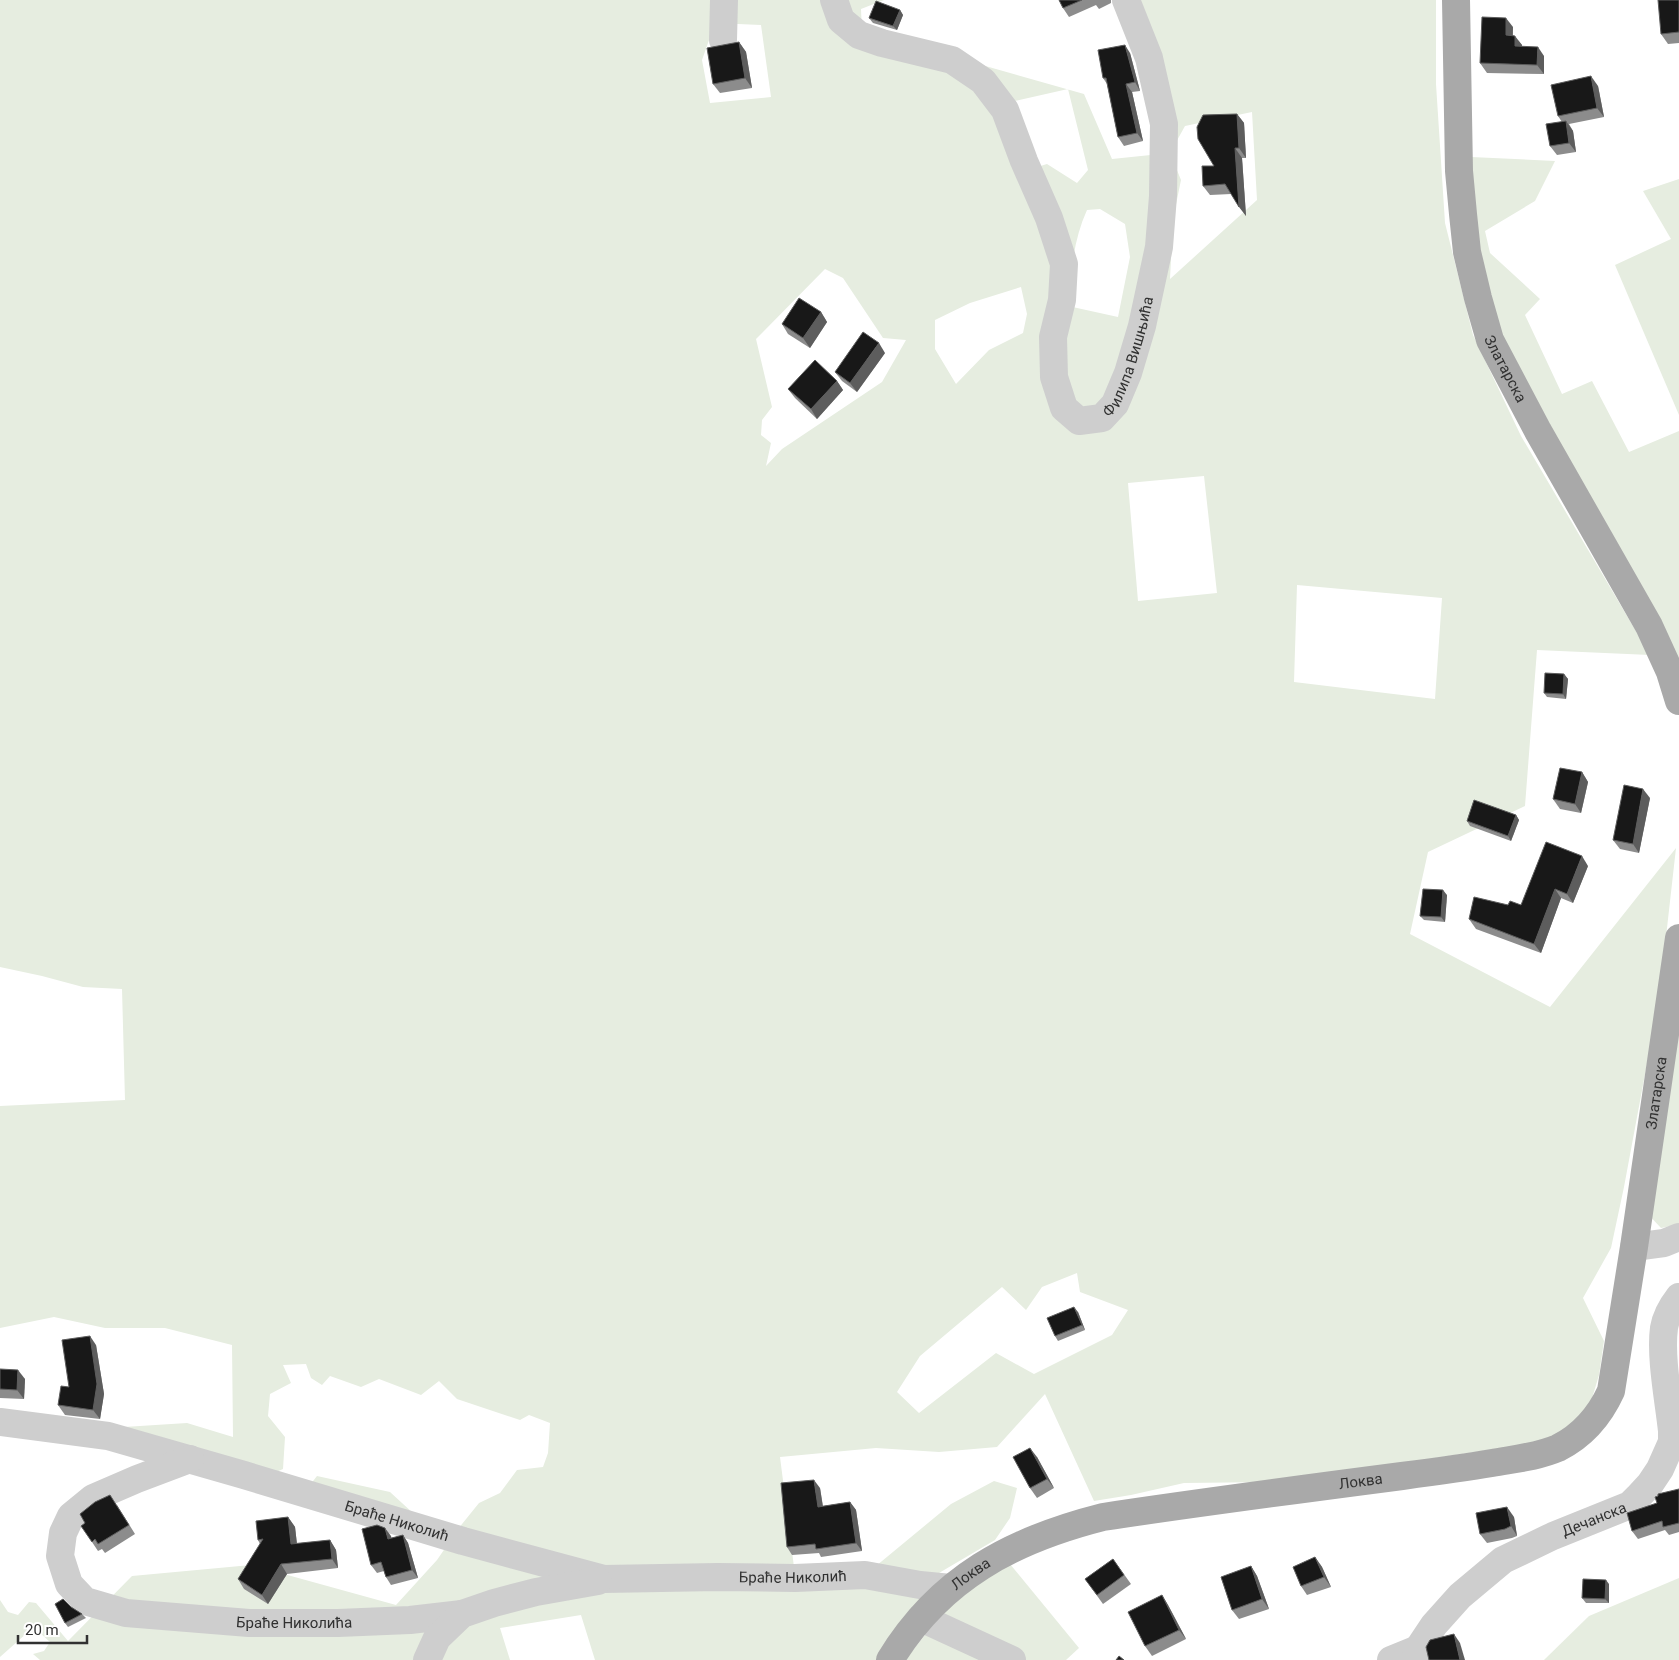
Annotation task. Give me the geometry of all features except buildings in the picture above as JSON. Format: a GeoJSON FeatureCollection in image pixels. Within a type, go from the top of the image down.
{"type":"FeatureCollection","features":[{"type":"Feature","properties":{"kind":"main road","name":"Златарска"},"geometry":{"type":"LineString","coordinates":[[1456,0],[1459,171],[1462,214],[1467,252],[1490,340],[1543,440],[1650,626],[1670,672],[1679,701]]}},
{"type":"Feature","properties":{"kind":"main road","name":"Златарска"},"geometry":{"type":"LineString","coordinates":[[1634,1247],[1679,938]]}},
{"type":"Feature","properties":{"kind":"main road","name":"Локва"},"geometry":{"type":"LineString","coordinates":[[890,1660],[908,1633],[921,1618],[951,1588],[974,1570],[1018,1545],[1060,1529],[1103,1517],[1524,1458],[1560,1447],[1586,1428],[1604,1405],[1611,1391],[1634,1247]]}},
{"type":"Feature","properties":{"kind":"street"},"geometry":{"type":"LineString","coordinates":[[723,40],[724,0]]}},
{"type":"Feature","properties":{"kind":"street","name":"Филипа Вишњића"},"geometry":{"type":"LineString","coordinates":[[834,0],[841,20],[859,36],[952,60],[983,81],[1005,110],[1024,161],[1050,218],[1064,264],[1062,300],[1052,337],[1054,377],[1064,408],[1079,421],[1102,418],[1116,404],[1128,373],[1142,326],[1159,247],[1163,196],[1164,124],[1149,58],[1126,0]]}},
{"type":"Feature","properties":{"kind":"street"},"geometry":{"type":"LineString","coordinates":[[1634,1247],[1664,1243],[1679,1237]]}},
{"type":"Feature","properties":{"kind":"street","name":"Дечанска"},"geometry":{"type":"LineString","coordinates":[[1416,1655],[1434,1625],[1460,1596],[1503,1560],[1553,1536],[1630,1505],[1650,1484],[1660,1469],[1672,1442],[1663,1340],[1668,1317],[1673,1304],[1679,1297]]}},
{"type":"Feature","properties":{"kind":"street","name":"Браће Николић"},"geometry":{"type":"LineString","coordinates":[[0,1422],[108,1436],[463,1541],[604,1579]]}},
{"type":"Feature","properties":{"kind":"street","name":"Браће Николића"},"geometry":{"type":"LineString","coordinates":[[190,1459],[94,1498],[71,1516],[63,1532],[60,1556],[69,1584],[85,1601],[126,1614],[249,1622],[318,1623],[410,1620],[462,1614]]}},
{"type":"Feature","properties":{"kind":"street","name":"Браће Николић"},"geometry":{"type":"LineString","coordinates":[[427,1660],[437,1638],[462,1614],[536,1592],[604,1579],[866,1576],[951,1588]]}},
{"type":"Feature","properties":{"kind":"street"},"geometry":{"type":"LineString","coordinates":[[921,1618],[1012,1660]]}},
{"type":"Feature","properties":{"kind":"street"},"geometry":{"type":"LineString","coordinates":[[1391,1660],[1416,1655]]}},
{"type":"Feature","properties":{"kind":"shaded area"},"geometry":{"type":"Polygon","coordinates":[[[0,0],[884,0],[861,9],[862,31],[1067,89],[1010,102],[1034,168],[1047,164],[1077,183],[1088,170],[1068,89],[1084,94],[1112,159],[1170,153],[1133,0],[1436,0],[1436,84],[1445,223],[1473,335],[1521,436],[1650,655],[1537,650],[1525,806],[1428,852],[1410,934],[1550,1007],[1676,848],[1659,999],[1624,1187],[1611,1248],[1583,1298],[1604,1341],[1599,1375],[1590,1405],[1571,1428],[1550,1441],[1274,1482],[1184,1483],[1094,1501],[1045,1394],[997,1447],[939,1452],[876,1448],[780,1457],[794,1567],[876,1566],[951,1504],[994,1481],[1017,1488],[1010,1518],[995,1540],[939,1573],[881,1660],[595,1660],[581,1615],[500,1628],[510,1660],[40,1660],[33,1654],[44,1651],[50,1642],[40,1633],[27,1633],[0,1657],[0,1600],[8,1612],[18,1615],[29,1602],[36,1603],[68,1641],[132,1576],[251,1565],[396,1605],[437,1560],[448,1544],[299,1499],[317,1476],[390,1492],[414,1514],[458,1529],[479,1503],[500,1493],[517,1470],[543,1467],[548,1453],[550,1423],[529,1415],[520,1420],[457,1399],[439,1381],[421,1395],[379,1379],[361,1387],[330,1376],[322,1385],[311,1378],[306,1364],[283,1365],[291,1383],[270,1394],[268,1416],[285,1437],[283,1469],[249,1484],[124,1427],[187,1423],[233,1437],[232,1345],[165,1328],[105,1328],[54,1317],[0,1328],[0,1106],[125,1100],[122,989],[83,987],[0,967],[0,0]],[[715,23],[702,60],[710,103],[771,97],[761,25],[715,23]],[[1252,112],[1185,126],[1170,153],[1181,180],[1173,219],[1170,279],[1257,200],[1252,112]],[[1100,209],[1087,210],[1073,257],[1068,306],[1118,317],[1130,257],[1125,224],[1100,209]],[[825,269],[756,339],[772,407],[762,420],[761,435],[771,443],[766,466],[782,449],[882,382],[906,340],[883,338],[843,278],[825,269]],[[1021,287],[970,303],[935,320],[935,349],[956,384],[989,350],[1023,333],[1027,314],[1021,287]],[[1204,476],[1128,483],[1138,601],[1217,593],[1204,476]],[[1297,585],[1294,682],[1435,699],[1442,598],[1297,585]],[[1077,1273],[1042,1287],[1026,1310],[1002,1287],[920,1356],[897,1392],[919,1413],[996,1353],[1034,1374],[1112,1335],[1128,1310],[1080,1292],[1077,1273]]]}},
{"type":"Feature","properties":{"kind":"shaded area"},"geometry":{"type":"Polygon","coordinates":[[[1471,157],[1555,161],[1535,201],[1485,231],[1490,253],[1540,299],[1525,315],[1562,394],[1592,381],[1629,452],[1679,431],[1679,676],[1608,533],[1496,324],[1474,230],[1471,157]]]}},
{"type":"Feature","properties":{"kind":"shaded area"},"geometry":{"type":"Polygon","coordinates":[[[1679,179],[1679,415],[1615,265],[1671,239],[1643,191],[1679,179]]]}},
{"type":"Feature","properties":{"kind":"shaded area"},"geometry":{"type":"Polygon","coordinates":[[[1679,1030],[1679,1227],[1676,1225],[1661,1228],[1647,1213],[1679,1030]]]}},
{"type":"Feature","properties":{"kind":"shaded area"},"geometry":{"type":"Polygon","coordinates":[[[1010,1564],[1079,1648],[1066,1660],[905,1660],[941,1615],[980,1582],[1010,1564]]]}},
{"type":"Feature","properties":{"kind":"shaded area"},"geometry":{"type":"Polygon","coordinates":[[[1679,1578],[1679,1660],[1544,1660],[1589,1616],[1679,1578]]]}}]}
